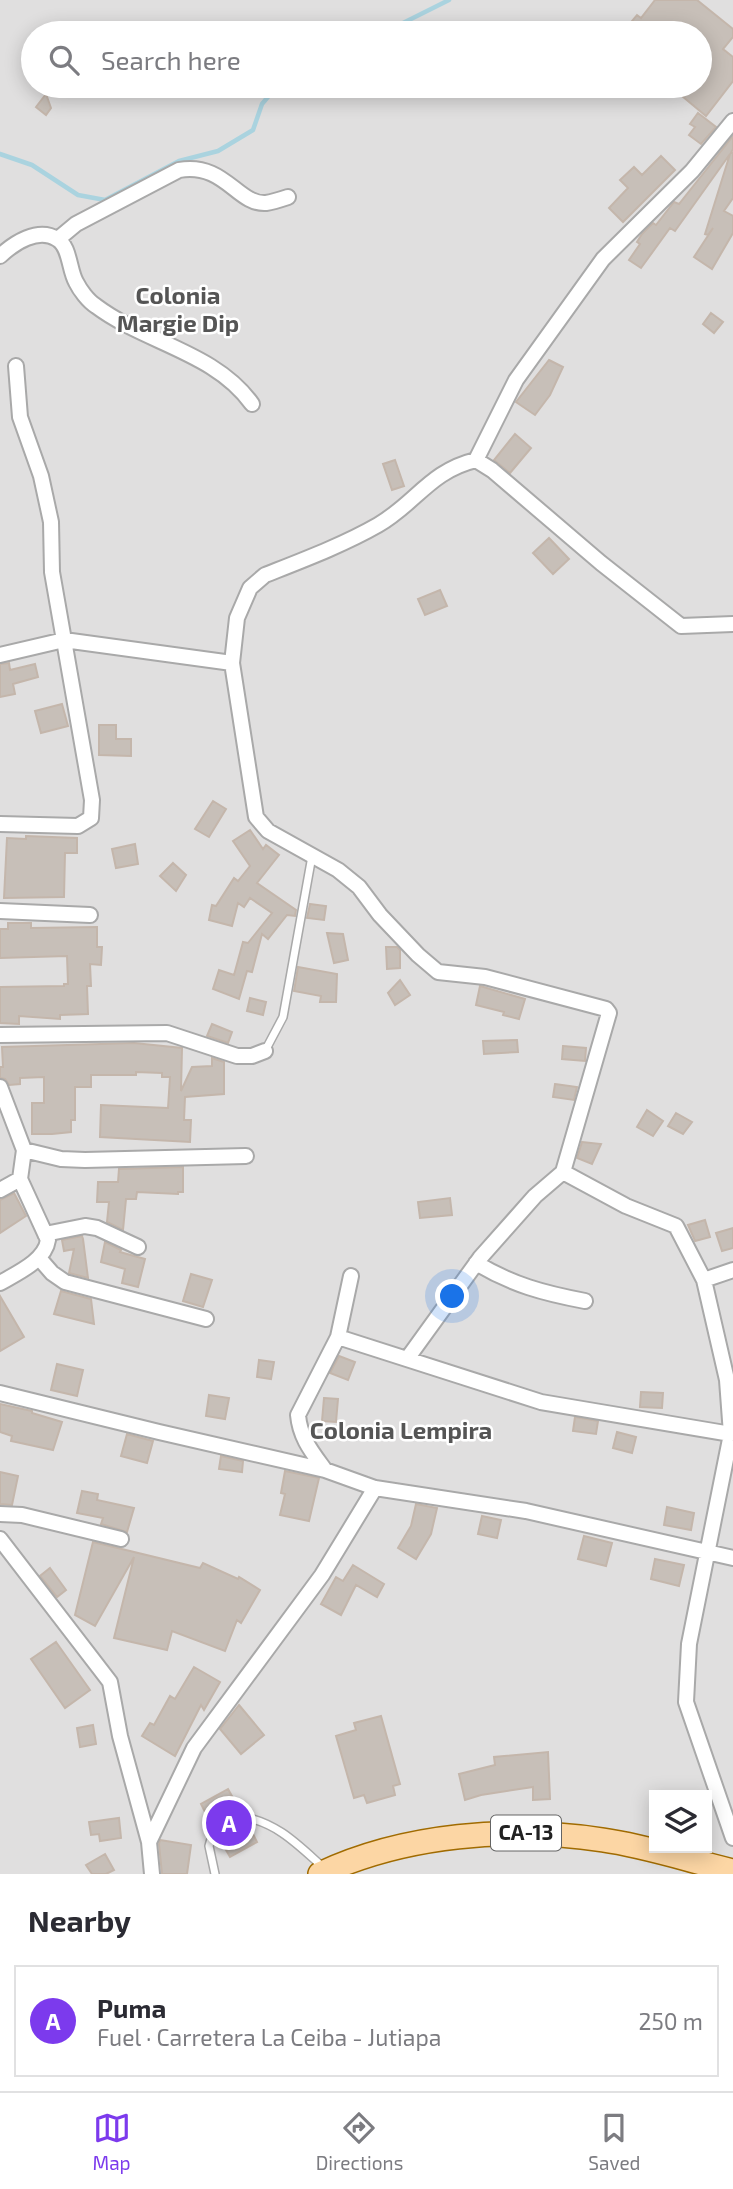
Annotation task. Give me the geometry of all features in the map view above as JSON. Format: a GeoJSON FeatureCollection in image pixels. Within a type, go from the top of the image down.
{"type":"FeatureCollection","features":[{"type":"Feature","properties":{"kind":"main road","name":"CA-13"},"geometry":{"type":"LineString","coordinates":[[323,1872],[390,1850],[492,1833],[533,1833],[605,1840],[733,1871]]}},
{"type":"Feature","properties":{"kind":"street"},"geometry":{"type":"LineString","coordinates":[[407,1359],[476,1263],[535,1196],[563,1172],[609,1013],[606,1009],[485,977],[438,972],[389,925],[359,887],[338,870],[268,831],[256,817],[232,663],[237,618],[250,588],[265,575],[379,524],[404,507],[428,482],[445,471],[475,460],[516,380],[603,259],[692,171],[733,121]]}},
{"type":"Feature","properties":{"kind":"street"},"geometry":{"type":"LineString","coordinates":[[58,239],[76,224],[179,170],[194,167],[215,173],[242,194],[265,203],[288,197]]}},
{"type":"Feature","properties":{"kind":"street"},"geometry":{"type":"LineString","coordinates":[[0,256],[25,237],[47,236],[58,239],[65,246],[76,282],[92,304],[116,321],[222,372],[242,390],[252,404]]}},
{"type":"Feature","properties":{"kind":"street"},"geometry":{"type":"LineString","coordinates":[[0,824],[78,826],[91,818],[92,800],[52,572],[51,522],[41,476],[20,417],[16,366]]}},
{"type":"Feature","properties":{"kind":"street"},"geometry":{"type":"LineString","coordinates":[[475,460],[492,470],[572,539],[681,626],[733,624]]}},
{"type":"Feature","properties":{"kind":"street"},"geometry":{"type":"LineString","coordinates":[[0,655],[64,640],[232,663]]}},
{"type":"Feature","properties":{"kind":"street"},"geometry":{"type":"LineString","coordinates":[[0,911],[90,915]]}},
{"type":"Feature","properties":{"kind":"street"},"geometry":{"type":"LineString","coordinates":[[0,1035],[167,1033],[237,1056],[252,1056],[265,1051]]}},
{"type":"Feature","properties":{"kind":"street"},"geometry":{"type":"LineString","coordinates":[[0,1087],[24,1150],[20,1179],[47,1244],[39,1258],[3,1276]]}},
{"type":"Feature","properties":{"kind":"street"},"geometry":{"type":"LineString","coordinates":[[24,1150],[61,1159],[85,1160],[246,1156]]}},
{"type":"Feature","properties":{"kind":"street"},"geometry":{"type":"LineString","coordinates":[[563,1172],[626,1206],[676,1226],[704,1280],[727,1380],[732,1434],[689,1644],[687,1702],[733,1838]]}},
{"type":"Feature","properties":{"kind":"street"},"geometry":{"type":"LineString","coordinates":[[0,1190],[20,1179]]}},
{"type":"Feature","properties":{"kind":"street"},"geometry":{"type":"LineString","coordinates":[[45,1234],[85,1226],[97,1228],[138,1247]]}},
{"type":"Feature","properties":{"kind":"street"},"geometry":{"type":"LineString","coordinates":[[39,1258],[52,1273],[65,1282],[206,1319]]}},
{"type":"Feature","properties":{"kind":"street"},"geometry":{"type":"LineString","coordinates":[[476,1263],[540,1293],[585,1301]]}},
{"type":"Feature","properties":{"kind":"street"},"geometry":{"type":"LineString","coordinates":[[704,1280],[733,1270]]}},
{"type":"Feature","properties":{"kind":"street"},"geometry":{"type":"LineString","coordinates":[[326,1470],[299,1430],[298,1415],[338,1337],[351,1276]]}},
{"type":"Feature","properties":{"kind":"street"},"geometry":{"type":"LineString","coordinates":[[338,1337],[541,1402],[732,1434]]}},
{"type":"Feature","properties":{"kind":"street"},"geometry":{"type":"LineString","coordinates":[[0,1393],[159,1433],[326,1470],[375,1488],[526,1511],[733,1558]]}},
{"type":"Feature","properties":{"kind":"street"},"geometry":{"type":"LineString","coordinates":[[149,1842],[194,1748],[323,1575],[375,1488]]}},
{"type":"Feature","properties":{"kind":"street"},"geometry":{"type":"LineString","coordinates":[[0,1514],[22,1515],[121,1539]]}},
{"type":"Feature","properties":{"kind":"street"},"geometry":{"type":"LineString","coordinates":[[0,1539],[110,1682],[120,1736],[149,1842],[152,1874]]}},
{"type":"Feature","properties":{"kind":"lane"},"geometry":{"type":"LineString","coordinates":[[265,1051],[283,1017],[313,856]]}},
{"type":"Feature","properties":{"kind":"lane"},"geometry":{"type":"LineString","coordinates":[[244,1817],[259,1820],[280,1830],[323,1872]]}},
{"type":"Feature","properties":{"kind":"lane"},"geometry":{"type":"LineString","coordinates":[[214,1829],[209,1846],[215,1874]]}},
{"type":"Feature","properties":{"kind":"shaded area"},"geometry":{"type":"Polygon","coordinates":[[[0,0],[733,0],[733,1874],[0,1874],[0,0]]]}},
{"type":"Feature","properties":{"kind":"building"},"geometry":{"type":"Polygon","coordinates":[[[655,0],[697,0],[733,29],[733,37],[723,49],[733,57],[733,81],[706,116],[684,98],[712,98],[712,21],[632,21],[637,15],[641,18],[655,0]]]}},
{"type":"Feature","properties":{"kind":"building"},"geometry":{"type":"Polygon","coordinates":[[[43,98],[47,98],[51,108],[46,115],[36,107],[43,98]]]}},
{"type":"Feature","properties":{"kind":"building"},"geometry":{"type":"Polygon","coordinates":[[[698,113],[716,127],[701,144],[689,135],[695,127],[690,124],[698,113]]]}},
{"type":"Feature","properties":{"kind":"building"},"geometry":{"type":"Polygon","coordinates":[[[733,136],[733,198],[724,211],[733,216],[733,233],[712,269],[694,257],[713,228],[708,235],[705,234],[730,154],[675,231],[670,228],[641,268],[629,260],[640,244],[637,242],[642,234],[653,223],[656,225],[674,202],[679,204],[733,136]]]}},
{"type":"Feature","properties":{"kind":"building"},"geometry":{"type":"Polygon","coordinates":[[[661,156],[675,170],[623,222],[609,208],[628,188],[620,180],[634,167],[642,175],[661,156]]]}},
{"type":"Feature","properties":{"kind":"building"},"geometry":{"type":"Polygon","coordinates":[[[711,313],[723,322],[714,333],[703,324],[711,313]]]}},
{"type":"Feature","properties":{"kind":"building"},"geometry":{"type":"Polygon","coordinates":[[[549,360],[563,367],[550,395],[535,415],[516,402],[549,360]]]}},
{"type":"Feature","properties":{"kind":"building"},"geometry":{"type":"Polygon","coordinates":[[[515,434],[531,448],[510,473],[494,460],[515,434]]]}},
{"type":"Feature","properties":{"kind":"building"},"geometry":{"type":"Polygon","coordinates":[[[395,460],[404,486],[392,490],[383,464],[395,460]]]}},
{"type":"Feature","properties":{"kind":"building"},"geometry":{"type":"Polygon","coordinates":[[[549,538],[569,559],[553,574],[533,553],[549,538]]]}},
{"type":"Feature","properties":{"kind":"building"},"geometry":{"type":"Polygon","coordinates":[[[440,590],[447,606],[425,615],[418,599],[440,590]]]}},
{"type":"Feature","properties":{"kind":"building"},"geometry":{"type":"Polygon","coordinates":[[[9,663],[10,670],[35,664],[38,677],[13,684],[15,694],[0,697],[0,664],[9,663]]]}},
{"type":"Feature","properties":{"kind":"building"},"geometry":{"type":"Polygon","coordinates":[[[62,704],[68,726],[41,733],[35,711],[62,704]]]}},
{"type":"Feature","properties":{"kind":"building"},"geometry":{"type":"Polygon","coordinates":[[[99,725],[116,725],[116,739],[131,739],[131,756],[99,755],[99,725]]]}},
{"type":"Feature","properties":{"kind":"building"},"geometry":{"type":"Polygon","coordinates":[[[213,801],[226,809],[209,837],[195,829],[213,801]]]}},
{"type":"Feature","properties":{"kind":"building"},"geometry":{"type":"Polygon","coordinates":[[[250,830],[263,849],[266,845],[279,855],[257,883],[296,910],[295,916],[287,915],[268,939],[262,934],[252,972],[247,971],[239,999],[213,989],[219,970],[234,975],[243,942],[248,943],[272,913],[250,898],[244,907],[238,903],[232,926],[209,920],[212,905],[216,906],[234,878],[238,881],[250,866],[233,841],[250,830]]]}},
{"type":"Feature","properties":{"kind":"building"},"geometry":{"type":"Polygon","coordinates":[[[26,836],[77,838],[77,853],[65,853],[64,897],[4,898],[7,838],[26,839],[26,836]]]}},
{"type":"Feature","properties":{"kind":"building"},"geometry":{"type":"Polygon","coordinates":[[[135,844],[138,864],[116,868],[112,849],[135,844]]]}},
{"type":"Feature","properties":{"kind":"building"},"geometry":{"type":"Polygon","coordinates":[[[173,863],[186,875],[176,891],[160,876],[173,863]]]}},
{"type":"Feature","properties":{"kind":"building"},"geometry":{"type":"Polygon","coordinates":[[[310,904],[326,906],[324,920],[307,918],[310,904]]]}},
{"type":"Feature","properties":{"kind":"building"},"geometry":{"type":"Polygon","coordinates":[[[8,923],[31,923],[31,928],[97,927],[97,947],[102,947],[101,965],[90,964],[91,986],[87,986],[88,1014],[60,1015],[60,1019],[19,1016],[19,1024],[0,1023],[0,987],[68,984],[67,956],[0,958],[0,929],[8,929],[8,923]]]}},
{"type":"Feature","properties":{"kind":"building"},"geometry":{"type":"Polygon","coordinates":[[[327,933],[343,934],[348,960],[334,963],[327,933]]]}},
{"type":"Feature","properties":{"kind":"building"},"geometry":{"type":"Polygon","coordinates":[[[386,947],[397,947],[400,950],[400,968],[387,969],[386,947]]]}},
{"type":"Feature","properties":{"kind":"building"},"geometry":{"type":"Polygon","coordinates":[[[298,967],[337,974],[336,1002],[320,1002],[321,996],[294,991],[298,967]]]}},
{"type":"Feature","properties":{"kind":"building"},"geometry":{"type":"Polygon","coordinates":[[[400,980],[410,995],[395,1005],[388,993],[400,980]]]}},
{"type":"Feature","properties":{"kind":"building"},"geometry":{"type":"Polygon","coordinates":[[[480,986],[525,999],[519,1019],[476,1005],[480,986]]]}},
{"type":"Feature","properties":{"kind":"building"},"geometry":{"type":"Polygon","coordinates":[[[250,998],[266,1002],[263,1015],[247,1011],[250,998]]]}},
{"type":"Feature","properties":{"kind":"building"},"geometry":{"type":"Polygon","coordinates":[[[212,1024],[232,1032],[228,1043],[207,1036],[212,1024]]]}},
{"type":"Feature","properties":{"kind":"building"},"geometry":{"type":"Polygon","coordinates":[[[517,1040],[518,1052],[484,1054],[483,1041],[517,1040]]]}},
{"type":"Feature","properties":{"kind":"building"},"geometry":{"type":"Polygon","coordinates":[[[134,1043],[182,1048],[181,1091],[192,1067],[212,1066],[212,1058],[224,1062],[224,1094],[185,1097],[184,1120],[191,1120],[190,1142],[100,1137],[101,1105],[168,1108],[170,1077],[162,1077],[162,1073],[91,1075],[91,1087],[75,1087],[75,1120],[71,1120],[71,1132],[52,1134],[32,1134],[32,1103],[44,1103],[44,1077],[20,1078],[20,1084],[9,1085],[5,1079],[0,1078],[0,1067],[3,1067],[2,1047],[134,1043]]]}},
{"type":"Feature","properties":{"kind":"building"},"geometry":{"type":"Polygon","coordinates":[[[563,1046],[586,1048],[585,1061],[562,1059],[563,1046]]]}},
{"type":"Feature","properties":{"kind":"building"},"geometry":{"type":"Polygon","coordinates":[[[555,1084],[577,1087],[574,1100],[553,1097],[555,1084]]]}},
{"type":"Feature","properties":{"kind":"building"},"geometry":{"type":"Polygon","coordinates":[[[647,1110],[663,1121],[653,1136],[637,1127],[647,1110]]]}},
{"type":"Feature","properties":{"kind":"building"},"geometry":{"type":"Polygon","coordinates":[[[676,1113],[692,1122],[683,1134],[668,1126],[676,1113]]]}},
{"type":"Feature","properties":{"kind":"building"},"geometry":{"type":"Polygon","coordinates":[[[582,1142],[601,1144],[592,1164],[577,1158],[582,1142]]]}},
{"type":"Feature","properties":{"kind":"building"},"geometry":{"type":"Polygon","coordinates":[[[183,1167],[183,1192],[137,1192],[136,1199],[126,1199],[123,1230],[107,1222],[109,1202],[97,1202],[98,1182],[118,1182],[119,1169],[183,1167]]]}},
{"type":"Feature","properties":{"kind":"building"},"geometry":{"type":"Polygon","coordinates":[[[14,1193],[26,1216],[0,1233],[0,1200],[14,1193]]]}},
{"type":"Feature","properties":{"kind":"building"},"geometry":{"type":"Polygon","coordinates":[[[450,1198],[452,1215],[420,1218],[418,1202],[450,1198]]]}},
{"type":"Feature","properties":{"kind":"building"},"geometry":{"type":"Polygon","coordinates":[[[705,1220],[710,1237],[695,1241],[688,1225],[705,1220]]]}},
{"type":"Feature","properties":{"kind":"building"},"geometry":{"type":"Polygon","coordinates":[[[733,1228],[733,1248],[722,1251],[716,1233],[733,1228]]]}},
{"type":"Feature","properties":{"kind":"building"},"geometry":{"type":"Polygon","coordinates":[[[82,1236],[88,1278],[69,1273],[74,1249],[64,1251],[62,1240],[82,1236]]]}},
{"type":"Feature","properties":{"kind":"building"},"geometry":{"type":"Polygon","coordinates":[[[105,1242],[121,1250],[120,1252],[145,1259],[138,1287],[122,1283],[125,1269],[101,1262],[105,1242]]]}},
{"type":"Feature","properties":{"kind":"building"},"geometry":{"type":"Polygon","coordinates":[[[191,1274],[212,1280],[203,1307],[183,1301],[191,1274]]]}},
{"type":"Feature","properties":{"kind":"building"},"geometry":{"type":"Polygon","coordinates":[[[61,1291],[91,1299],[94,1324],[54,1314],[61,1291]]]}},
{"type":"Feature","properties":{"kind":"building"},"geometry":{"type":"Polygon","coordinates":[[[0,1296],[24,1337],[0,1351],[0,1296]]]}},
{"type":"Feature","properties":{"kind":"building"},"geometry":{"type":"Polygon","coordinates":[[[339,1356],[355,1362],[348,1380],[330,1373],[339,1356]]]}},
{"type":"Feature","properties":{"kind":"building"},"geometry":{"type":"Polygon","coordinates":[[[259,1360],[274,1362],[271,1379],[257,1377],[259,1360]]]}},
{"type":"Feature","properties":{"kind":"building"},"geometry":{"type":"Polygon","coordinates":[[[57,1364],[83,1370],[77,1396],[51,1390],[57,1364]]]}},
{"type":"Feature","properties":{"kind":"building"},"geometry":{"type":"Polygon","coordinates":[[[641,1392],[663,1393],[662,1408],[640,1407],[641,1392]]]}},
{"type":"Feature","properties":{"kind":"building"},"geometry":{"type":"Polygon","coordinates":[[[209,1395],[229,1398],[225,1419],[206,1416],[209,1395]]]}},
{"type":"Feature","properties":{"kind":"building"},"geometry":{"type":"Polygon","coordinates":[[[324,1398],[338,1399],[336,1422],[322,1421],[324,1398]]]}},
{"type":"Feature","properties":{"kind":"building"},"geometry":{"type":"Polygon","coordinates":[[[0,1404],[32,1411],[62,1422],[53,1450],[11,1441],[12,1436],[0,1432],[0,1404]]]}},
{"type":"Feature","properties":{"kind":"building"},"geometry":{"type":"Polygon","coordinates":[[[575,1417],[598,1421],[596,1434],[573,1431],[575,1417]]]}},
{"type":"Feature","properties":{"kind":"building"},"geometry":{"type":"Polygon","coordinates":[[[617,1432],[636,1437],[632,1453],[613,1448],[617,1432]]]}},
{"type":"Feature","properties":{"kind":"building"},"geometry":{"type":"Polygon","coordinates":[[[127,1434],[153,1441],[147,1463],[121,1456],[127,1434]]]}},
{"type":"Feature","properties":{"kind":"building"},"geometry":{"type":"Polygon","coordinates":[[[221,1456],[243,1461],[242,1472],[219,1469],[221,1456]]]}},
{"type":"Feature","properties":{"kind":"building"},"geometry":{"type":"Polygon","coordinates":[[[285,1471],[319,1478],[309,1521],[280,1515],[285,1494],[281,1493],[285,1471]]]}},
{"type":"Feature","properties":{"kind":"building"},"geometry":{"type":"Polygon","coordinates":[[[0,1472],[18,1476],[12,1505],[0,1504],[0,1472]]]}},
{"type":"Feature","properties":{"kind":"building"},"geometry":{"type":"Polygon","coordinates":[[[82,1491],[98,1494],[97,1500],[134,1508],[127,1532],[101,1524],[103,1518],[77,1513],[82,1491]]]}},
{"type":"Feature","properties":{"kind":"building"},"geometry":{"type":"Polygon","coordinates":[[[416,1504],[437,1508],[431,1534],[416,1559],[398,1548],[411,1526],[416,1504]]]}},
{"type":"Feature","properties":{"kind":"building"},"geometry":{"type":"Polygon","coordinates":[[[667,1507],[694,1513],[691,1530],[664,1525],[667,1507]]]}},
{"type":"Feature","properties":{"kind":"building"},"geometry":{"type":"Polygon","coordinates":[[[482,1516],[501,1520],[497,1538],[478,1534],[482,1516]]]}},
{"type":"Feature","properties":{"kind":"building"},"geometry":{"type":"Polygon","coordinates":[[[584,1536],[612,1543],[606,1566],[578,1559],[584,1536]]]}},
{"type":"Feature","properties":{"kind":"building"},"geometry":{"type":"Polygon","coordinates":[[[93,1542],[200,1568],[203,1563],[238,1579],[239,1577],[260,1590],[241,1623],[237,1620],[225,1651],[172,1631],[167,1650],[114,1638],[134,1557],[95,1626],[75,1615],[93,1542]]]}},
{"type":"Feature","properties":{"kind":"building"},"geometry":{"type":"Polygon","coordinates":[[[655,1559],[684,1565],[679,1586],[651,1579],[655,1559]]]}},
{"type":"Feature","properties":{"kind":"building"},"geometry":{"type":"Polygon","coordinates":[[[353,1565],[384,1584],[377,1597],[356,1585],[341,1615],[321,1604],[336,1577],[343,1581],[353,1565]]]}},
{"type":"Feature","properties":{"kind":"building"},"geometry":{"type":"Polygon","coordinates":[[[50,1568],[66,1590],[57,1597],[40,1576],[50,1568]]]}},
{"type":"Feature","properties":{"kind":"building"},"geometry":{"type":"Polygon","coordinates":[[[56,1642],[90,1690],[65,1708],[31,1659],[56,1642]]]}},
{"type":"Feature","properties":{"kind":"building"},"geometry":{"type":"Polygon","coordinates":[[[194,1667],[220,1682],[204,1710],[201,1705],[175,1756],[142,1736],[150,1723],[154,1725],[170,1696],[175,1699],[194,1667]]]}},
{"type":"Feature","properties":{"kind":"building"},"geometry":{"type":"Polygon","coordinates":[[[239,1705],[264,1735],[241,1754],[220,1729],[239,1705]]]}},
{"type":"Feature","properties":{"kind":"building"},"geometry":{"type":"Polygon","coordinates":[[[381,1716],[400,1784],[393,1786],[395,1795],[367,1803],[364,1795],[354,1798],[336,1736],[356,1730],[354,1723],[381,1716]]]}},
{"type":"Feature","properties":{"kind":"building"},"geometry":{"type":"Polygon","coordinates":[[[93,1725],[96,1744],[80,1747],[77,1728],[93,1725]]]}},
{"type":"Feature","properties":{"kind":"building"},"geometry":{"type":"Polygon","coordinates":[[[548,1752],[550,1799],[533,1800],[533,1787],[465,1800],[459,1774],[495,1765],[494,1757],[548,1752]]]}},
{"type":"Feature","properties":{"kind":"building"},"geometry":{"type":"Polygon","coordinates":[[[228,1789],[241,1812],[238,1819],[248,1824],[257,1842],[230,1857],[218,1836],[220,1827],[216,1823],[211,1824],[201,1804],[228,1789]]]}},
{"type":"Feature","properties":{"kind":"building"},"geometry":{"type":"Polygon","coordinates":[[[119,1818],[121,1838],[100,1841],[99,1834],[91,1835],[89,1822],[119,1818]]]}},
{"type":"Feature","properties":{"kind":"building"},"geometry":{"type":"Polygon","coordinates":[[[160,1840],[191,1845],[187,1874],[162,1874],[160,1840]]]}},
{"type":"Feature","properties":{"kind":"building"},"geometry":{"type":"Polygon","coordinates":[[[105,1854],[114,1870],[106,1874],[92,1874],[86,1865],[105,1854]]]}},
{"type":"Feature","properties":{"kind":"waterway"},"geometry":{"type":"LineString","coordinates":[[407,21],[449,0]]}},
{"type":"Feature","properties":{"kind":"waterway"},"geometry":{"type":"LineString","coordinates":[[0,154],[32,165],[78,195],[105,200],[179,161],[218,151],[253,130],[262,104],[267,98]]}},
{"type":"Feature","properties":{"kind":"place","name":"Puma"},"geometry":{"type":"Point","coordinates":[229,1823]}},
{"type":"Feature","properties":{"kind":"district","name":"Colonia Margie Dip"},"geometry":{"type":"Point","coordinates":[178,310]}},
{"type":"Feature","properties":{"kind":"district","name":"Colonia Lempira"},"geometry":{"type":"Point","coordinates":[401,1431]}}]}
